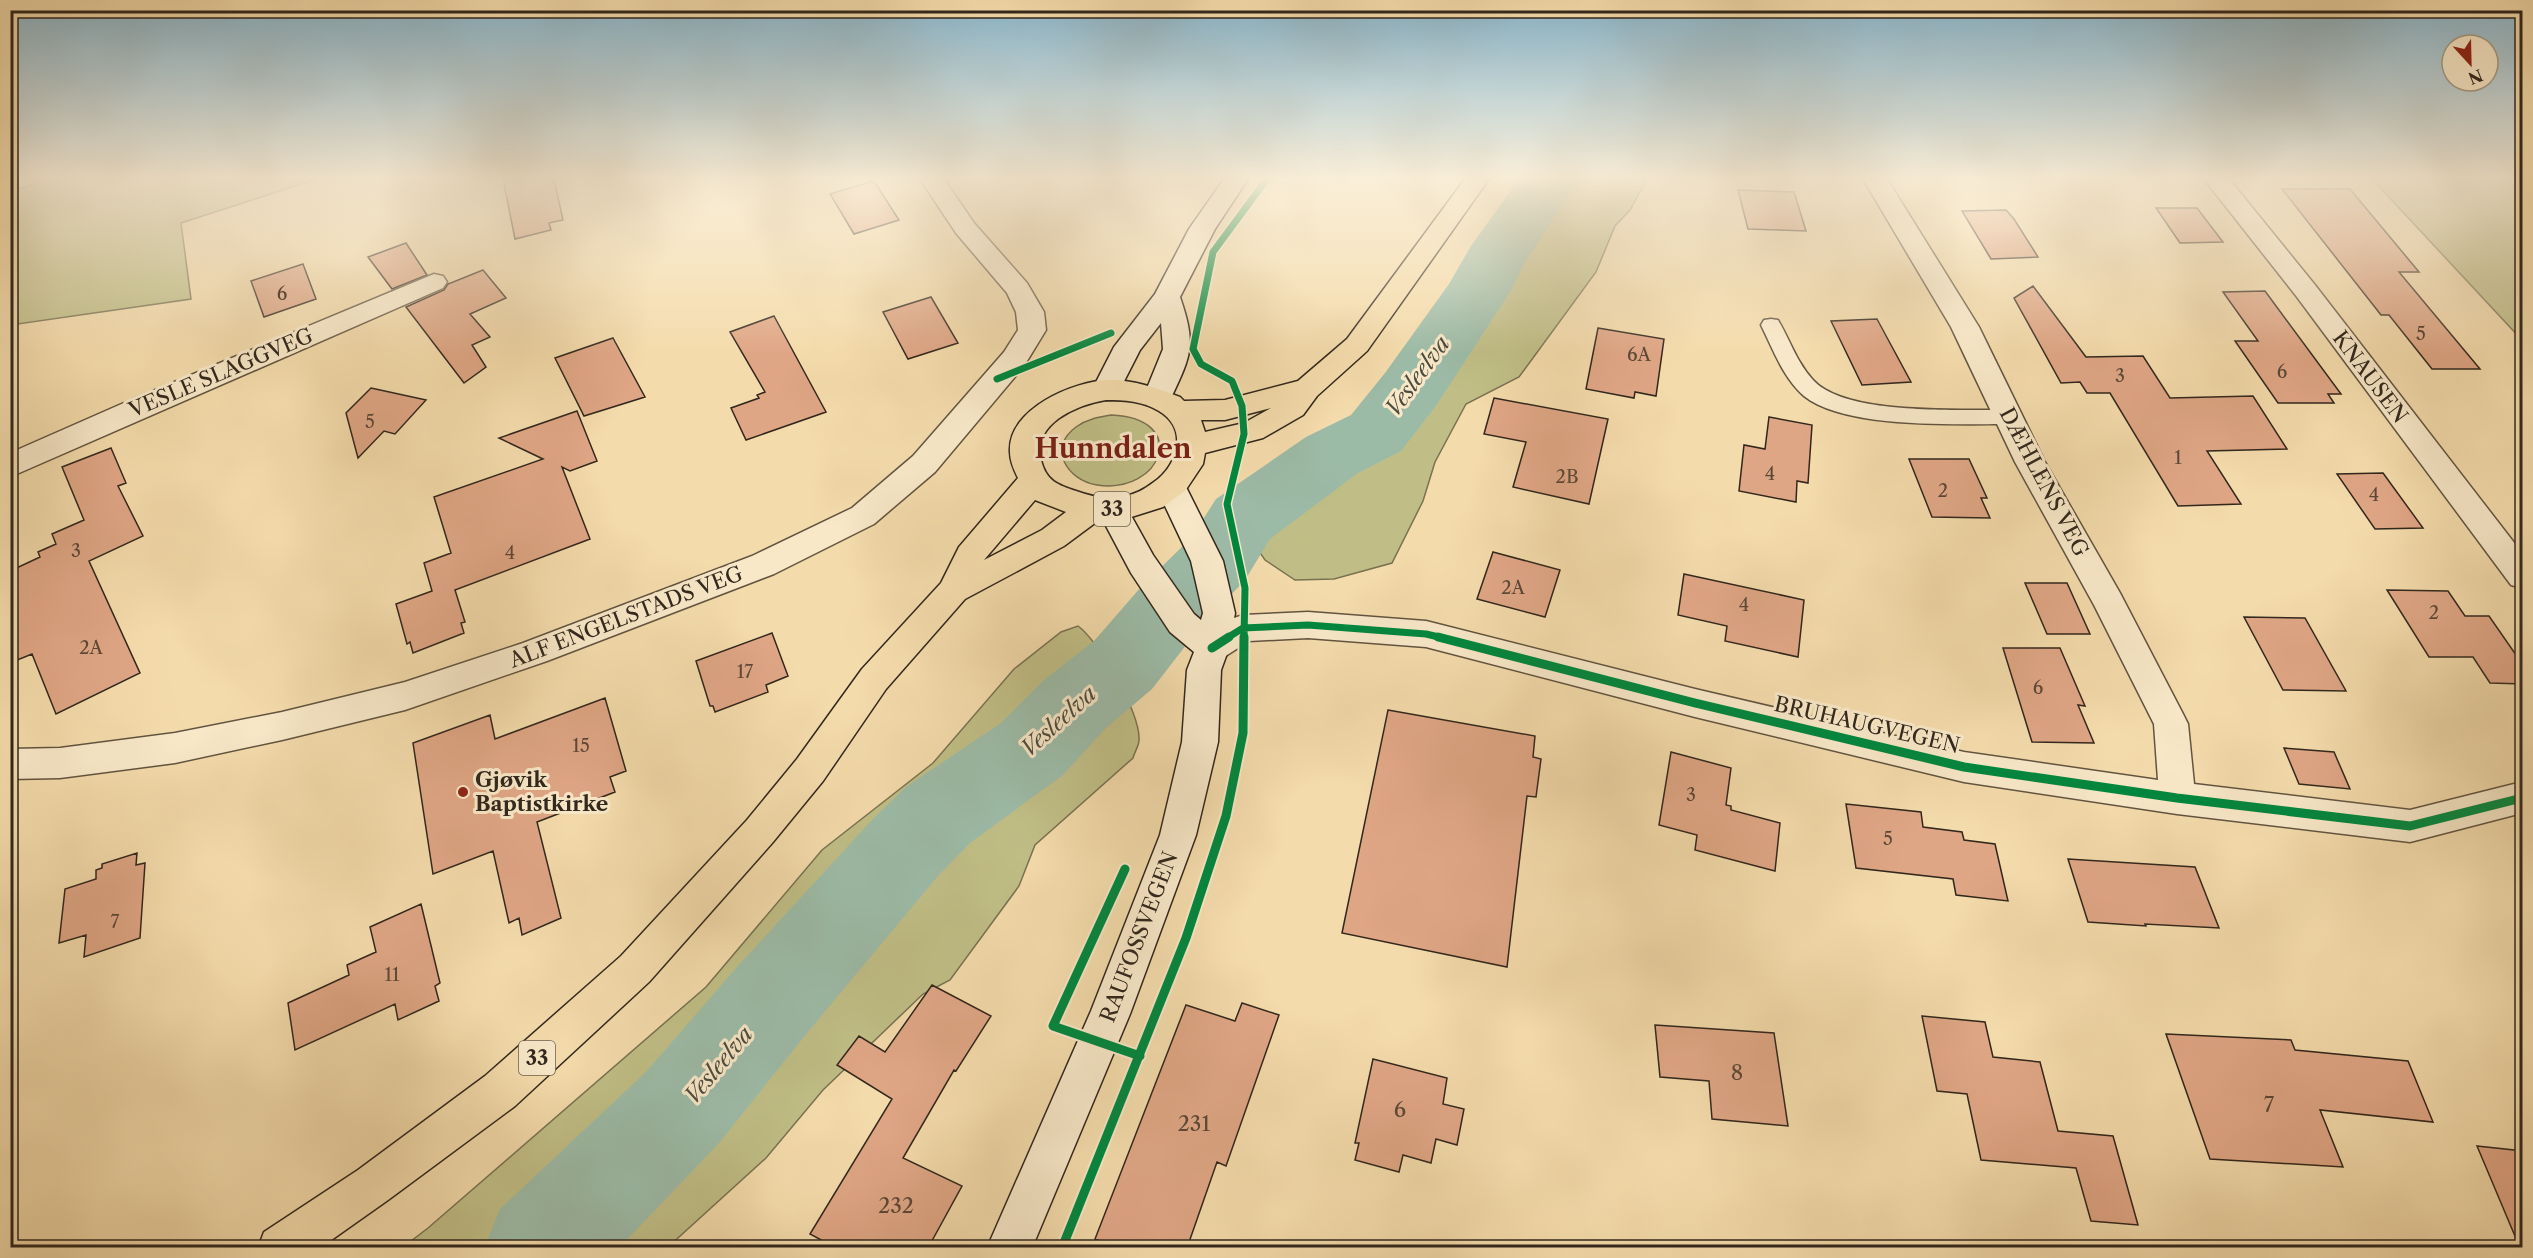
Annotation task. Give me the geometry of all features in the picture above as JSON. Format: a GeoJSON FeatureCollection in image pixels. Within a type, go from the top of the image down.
{"type":"FeatureCollection","features":[{"type":"Feature","properties":{"kind":"main road"},"geometry":{"type":"LineString","coordinates":[[1167,404],[1188,423],[1195,445],[1253,431],[1293,408],[1307,389],[1357,345],[1435,238]]}},
{"type":"Feature","properties":{"kind":"main road"},"geometry":{"type":"LineString","coordinates":[[1034,480],[1023,456],[1028,436],[1037,422],[1050,410],[1067,400],[1106,390],[1137,392],[1167,404],[1225,410],[1307,389]]}},
{"type":"Feature","properties":{"kind":"main road","name":"33"},"geometry":{"type":"LineString","coordinates":[[280,1248],[373,1185],[500,1091],[635,969],[760,831],[810,770],[874,679],[954,590],[970,555],[1034,480],[1044,491],[1102,509],[1137,505],[1153,499],[1171,487],[1188,467],[1195,445]]}},
{"type":"Feature","properties":{"kind":"main road","name":"33"},"geometry":{"type":"LineString","coordinates":[[954,590],[1053,538],[1102,509]]}},
{"type":"Feature","properties":{"kind":"street","name":"ALF ENGELSTADS VEG"},"geometry":{"type":"LineString","coordinates":[[10,764],[60,763],[175,748],[282,726],[405,696],[597,629],[763,565],[863,516],[924,464],[1014,359],[1032,330],[1030,312],[1018,289],[973,238]]}},
{"type":"Feature","properties":{"kind":"street"},"geometry":{"type":"LineString","coordinates":[[1106,390],[1128,347],[1167,297],[1198,238]]}},
{"type":"Feature","properties":{"kind":"street","name":"DÆHLENS VEG"},"geometry":{"type":"LineString","coordinates":[[1911,238],[1965,327],[2030,462],[2109,602],[2171,724],[2176,798]]}},
{"type":"Feature","properties":{"kind":"street","name":"KNAUSEN"},"geometry":{"type":"LineString","coordinates":[[2263,238],[2523,576]]}},
{"type":"Feature","properties":{"kind":"street","name":"VESLE SLAGGVEG"},"geometry":{"type":"LineString","coordinates":[[10,466],[136,409],[434,282]]}},
{"type":"Feature","properties":{"kind":"street"},"geometry":{"type":"LineString","coordinates":[[1167,297],[1178,330],[1178,352],[1167,404]]}},
{"type":"Feature","properties":{"kind":"street","name":"RAUFOSSVEGEN"},"geometry":{"type":"LineString","coordinates":[[1009,1248],[1110,1014],[1178,835],[1200,742],[1204,670],[1212,648],[1219,613],[1207,561],[1171,487]]}},
{"type":"Feature","properties":{"kind":"street"},"geometry":{"type":"LineString","coordinates":[[1102,509],[1182,623],[1212,648]]}},
{"type":"Feature","properties":{"kind":"street","name":"BRUHAUGVEGEN"},"geometry":{"type":"LineString","coordinates":[[1212,648],[1243,628],[1308,625],[1426,634],[1695,703],[1964,767],[2176,798],[2410,826],[2523,798]]}},
{"type":"Feature","properties":{"kind":"lane"},"geometry":{"type":"LineString","coordinates":[[1771,325],[1799,378],[1812,392],[1835,405],[1881,412],[2008,417]]}},
{"type":"Feature","properties":{"kind":"shaded area"},"geometry":{"type":"Polygon","coordinates":[[[11,238],[183,238],[191,299],[11,325],[11,238]]]}},
{"type":"Feature","properties":{"kind":"shaded area"},"geometry":{"type":"Polygon","coordinates":[[[1539,238],[1610,238],[1596,272],[1519,377],[1466,404],[1435,462],[1423,501],[1392,563],[1334,579],[1295,580],[1265,560],[1256,547],[1258,533],[1344,478],[1485,313],[1503,284],[1533,249],[1539,238]]]}},
{"type":"Feature","properties":{"kind":"shaded area"},"geometry":{"type":"Polygon","coordinates":[[[2427,238],[2522,238],[2522,340],[2427,238]]]}},
{"type":"Feature","properties":{"kind":"shaded area"},"geometry":{"type":"Polygon","coordinates":[[[1111,415],[1136,419],[1152,429],[1159,441],[1158,455],[1151,468],[1138,479],[1120,485],[1097,485],[1086,482],[1077,477],[1064,462],[1063,444],[1067,435],[1080,424],[1111,415]]]}},
{"type":"Feature","properties":{"kind":"shaded area"},"geometry":{"type":"Polygon","coordinates":[[[1078,626],[1097,646],[1126,696],[1138,728],[1139,740],[1133,758],[1035,845],[1019,886],[950,980],[923,994],[823,1090],[766,1158],[668,1247],[402,1248],[706,987],[822,850],[933,763],[1014,669],[1061,632],[1078,626]]]}},
{"type":"Feature","properties":{"kind":"building"},"geometry":{"type":"Polygon","coordinates":[[[1978,238],[2026,238],[2038,257],[1991,259],[1978,238]]]}},
{"type":"Feature","properties":{"kind":"building"},"geometry":{"type":"Polygon","coordinates":[[[2176,238],[2220,238],[2223,242],[2180,243],[2176,238]]]}},
{"type":"Feature","properties":{"kind":"building"},"geometry":{"type":"Polygon","coordinates":[[[2320,238],[2390,238],[2419,272],[2399,272],[2480,369],[2432,369],[2389,315],[2381,315],[2320,238]]]}},
{"type":"Feature","properties":{"kind":"building"},"geometry":{"type":"Polygon","coordinates":[[[406,243],[427,275],[392,289],[368,257],[406,243]]]}},
{"type":"Feature","properties":{"kind":"building"},"geometry":{"type":"Polygon","coordinates":[[[303,264],[316,299],[264,317],[251,281],[303,264]]]}},
{"type":"Feature","properties":{"kind":"building"},"geometry":{"type":"Polygon","coordinates":[[[483,270],[506,298],[470,314],[490,337],[472,345],[486,367],[464,383],[406,307],[444,290],[448,284],[483,270]]]}},
{"type":"Feature","properties":{"kind":"building"},"geometry":{"type":"Polygon","coordinates":[[[2033,286],[2086,357],[2143,356],[2170,398],[2253,396],[2287,449],[2207,451],[2241,504],[2178,506],[2110,393],[2087,393],[2080,382],[2061,383],[2014,298],[2033,286]]]}},
{"type":"Feature","properties":{"kind":"building"},"geometry":{"type":"Polygon","coordinates":[[[2265,291],[2341,394],[2328,394],[2334,403],[2278,403],[2235,341],[2258,341],[2223,292],[2265,291]]]}},
{"type":"Feature","properties":{"kind":"building"},"geometry":{"type":"Polygon","coordinates":[[[931,297],[958,343],[908,359],[883,312],[931,297]]]}},
{"type":"Feature","properties":{"kind":"building"},"geometry":{"type":"Polygon","coordinates":[[[774,316],[826,412],[746,440],[731,408],[759,398],[757,395],[765,392],[730,332],[774,316]]]}},
{"type":"Feature","properties":{"kind":"building"},"geometry":{"type":"Polygon","coordinates":[[[1877,319],[1911,382],[1862,385],[1831,321],[1877,319]]]}},
{"type":"Feature","properties":{"kind":"building"},"geometry":{"type":"Polygon","coordinates":[[[1598,328],[1664,339],[1656,396],[1635,392],[1634,398],[1586,389],[1598,328]]]}},
{"type":"Feature","properties":{"kind":"building"},"geometry":{"type":"Polygon","coordinates":[[[613,338],[645,397],[584,416],[555,358],[613,338]]]}},
{"type":"Feature","properties":{"kind":"building"},"geometry":{"type":"Polygon","coordinates":[[[371,388],[426,400],[395,434],[384,431],[358,458],[346,413],[371,388]]]}},
{"type":"Feature","properties":{"kind":"building"},"geometry":{"type":"Polygon","coordinates":[[[1494,398],[1608,419],[1589,504],[1513,487],[1526,442],[1484,434],[1494,398]]]}},
{"type":"Feature","properties":{"kind":"building"},"geometry":{"type":"Polygon","coordinates":[[[577,411],[597,461],[570,471],[562,467],[590,539],[455,590],[465,622],[461,623],[464,633],[413,653],[410,642],[407,644],[396,604],[432,591],[424,563],[451,553],[434,497],[543,459],[499,438],[577,411]]]}},
{"type":"Feature","properties":{"kind":"building"},"geometry":{"type":"Polygon","coordinates":[[[1769,417],[1812,425],[1808,483],[1797,481],[1796,502],[1739,491],[1744,445],[1765,449],[1769,417]]]}},
{"type":"Feature","properties":{"kind":"building"},"geometry":{"type":"Polygon","coordinates":[[[111,448],[126,483],[118,486],[143,536],[89,561],[140,673],[56,714],[32,654],[10,663],[10,571],[40,557],[38,552],[56,544],[52,534],[84,520],[62,467],[111,448]]]}},
{"type":"Feature","properties":{"kind":"building"},"geometry":{"type":"Polygon","coordinates":[[[1909,459],[1969,459],[1987,498],[1981,498],[1990,518],[1932,517],[1909,459]]]}},
{"type":"Feature","properties":{"kind":"building"},"geometry":{"type":"Polygon","coordinates":[[[2383,473],[2423,528],[2375,529],[2337,474],[2383,473]]]}},
{"type":"Feature","properties":{"kind":"building"},"geometry":{"type":"Polygon","coordinates":[[[1493,552],[1560,570],[1545,617],[1477,599],[1493,552]]]}},
{"type":"Feature","properties":{"kind":"building"},"geometry":{"type":"Polygon","coordinates":[[[1684,574],[1804,600],[1798,657],[1725,641],[1727,626],[1678,615],[1684,574]]]}},
{"type":"Feature","properties":{"kind":"building"},"geometry":{"type":"Polygon","coordinates":[[[2025,583],[2067,583],[2090,634],[2047,634],[2025,583]]]}},
{"type":"Feature","properties":{"kind":"building"},"geometry":{"type":"Polygon","coordinates":[[[2387,590],[2448,591],[2465,616],[2489,616],[2523,665],[2523,684],[2490,683],[2473,657],[2429,657],[2387,590]]]}},
{"type":"Feature","properties":{"kind":"building"},"geometry":{"type":"Polygon","coordinates":[[[2244,617],[2305,618],[2346,691],[2283,690],[2244,617]]]}},
{"type":"Feature","properties":{"kind":"building"},"geometry":{"type":"Polygon","coordinates":[[[772,633],[788,676],[766,685],[768,692],[715,712],[713,706],[710,706],[696,661],[772,633]]]}},
{"type":"Feature","properties":{"kind":"building"},"geometry":{"type":"Polygon","coordinates":[[[2003,648],[2060,648],[2085,706],[2078,705],[2094,743],[2032,742],[2003,648]]]}},
{"type":"Feature","properties":{"kind":"building"},"geometry":{"type":"Polygon","coordinates":[[[605,698],[626,771],[610,777],[615,792],[537,822],[561,918],[522,935],[519,918],[509,923],[493,851],[433,874],[413,743],[490,715],[495,739],[605,698]]]}},
{"type":"Feature","properties":{"kind":"building"},"geometry":{"type":"Polygon","coordinates":[[[1388,710],[1535,736],[1533,757],[1541,759],[1536,797],[1527,796],[1507,967],[1342,933],[1388,710]]]}},
{"type":"Feature","properties":{"kind":"building"},"geometry":{"type":"Polygon","coordinates":[[[2284,748],[2334,752],[2350,789],[2299,784],[2284,748]]]}},
{"type":"Feature","properties":{"kind":"building"},"geometry":{"type":"Polygon","coordinates":[[[1671,752],[1731,768],[1726,805],[1731,806],[1731,810],[1780,823],[1775,871],[1695,850],[1697,835],[1659,825],[1671,752]]]}},
{"type":"Feature","properties":{"kind":"building"},"geometry":{"type":"Polygon","coordinates":[[[1846,804],[1921,812],[1923,827],[1962,832],[1964,840],[1995,844],[2008,901],[1956,895],[1953,879],[1856,868],[1846,804]]]}},
{"type":"Feature","properties":{"kind":"building"},"geometry":{"type":"Polygon","coordinates":[[[137,853],[136,865],[145,863],[140,938],[84,957],[86,935],[59,943],[65,889],[96,879],[96,870],[102,868],[102,864],[137,853]]]}},
{"type":"Feature","properties":{"kind":"building"},"geometry":{"type":"Polygon","coordinates":[[[2068,859],[2195,867],[2219,928],[2088,922],[2068,859]]]}},
{"type":"Feature","properties":{"kind":"building"},"geometry":{"type":"Polygon","coordinates":[[[421,904],[440,983],[435,986],[439,1001],[398,1020],[395,1004],[295,1050],[288,1003],[349,975],[347,965],[376,952],[370,927],[421,904]]]}},
{"type":"Feature","properties":{"kind":"building"},"geometry":{"type":"Polygon","coordinates":[[[932,985],[991,1016],[956,1071],[954,1070],[903,1158],[962,1186],[928,1248],[836,1248],[810,1234],[892,1099],[837,1065],[859,1036],[885,1052],[932,985]]]}},
{"type":"Feature","properties":{"kind":"building"},"geometry":{"type":"Polygon","coordinates":[[[1242,1003],[1279,1015],[1226,1166],[1217,1162],[1187,1248],[1119,1248],[1095,1239],[1186,1005],[1235,1021],[1242,1003]]]}},
{"type":"Feature","properties":{"kind":"building"},"geometry":{"type":"Polygon","coordinates":[[[1922,1016],[1985,1022],[1993,1057],[2040,1062],[2058,1131],[2113,1136],[2138,1225],[2091,1221],[2076,1168],[1981,1160],[1967,1094],[1937,1091],[1922,1016]]]}},
{"type":"Feature","properties":{"kind":"building"},"geometry":{"type":"Polygon","coordinates":[[[1655,1025],[1774,1033],[1788,1126],[1712,1119],[1709,1081],[1660,1077],[1655,1025]]]}},
{"type":"Feature","properties":{"kind":"building"},"geometry":{"type":"Polygon","coordinates":[[[2166,1034],[2291,1040],[2295,1050],[2408,1061],[2433,1122],[2320,1110],[2343,1167],[2210,1159],[2166,1034]]]}},
{"type":"Feature","properties":{"kind":"building"},"geometry":{"type":"Polygon","coordinates":[[[1373,1059],[1447,1078],[1443,1104],[1464,1109],[1457,1145],[1436,1139],[1431,1163],[1403,1155],[1399,1172],[1355,1160],[1359,1143],[1355,1143],[1373,1059]]]}},
{"type":"Feature","properties":{"kind":"building"},"geometry":{"type":"Polygon","coordinates":[[[2477,1146],[2523,1151],[2523,1248],[2520,1248],[2477,1146]]]}},
{"type":"Feature","properties":{"kind":"waterway","name":"Vesleelva"},"geometry":{"type":"LineString","coordinates":[[539,1248],[682,1108],[772,1000],[905,848],[938,815],[1032,749],[1075,704],[1123,665],[1169,609],[1218,559],[1243,519],[1332,455],[1376,433],[1410,390],[1479,289],[1494,260],[1511,238]]}},
{"type":"Feature","properties":{"kind":"cycle path"},"geometry":{"type":"LineString","coordinates":[[1062,1248],[1186,938],[1226,816],[1243,733],[1245,588],[1227,504],[1244,434],[1242,406],[1232,381],[1201,364],[1193,349],[1213,252],[1224,238]]}},
{"type":"Feature","properties":{"kind":"cycle path"},"geometry":{"type":"LineString","coordinates":[[997,379],[1111,333]]}},
{"type":"Feature","properties":{"kind":"cycle path"},"geometry":{"type":"LineString","coordinates":[[1212,648],[1243,628],[1308,625],[1426,634],[1695,703],[1964,767],[2177,798],[2410,826],[2522,798]]}},
{"type":"Feature","properties":{"kind":"cycle path"},"geometry":{"type":"LineString","coordinates":[[1125,869],[1053,1026],[1140,1056]]}},
{"type":"Feature","properties":{"kind":"place","name":"Gjøvik Baptistkirke"},"geometry":{"type":"Point","coordinates":[463,792]}},
{"type":"Feature","properties":{"kind":"district","name":"Hunndalen"},"geometry":{"type":"Point","coordinates":[1113,449]}}]}
